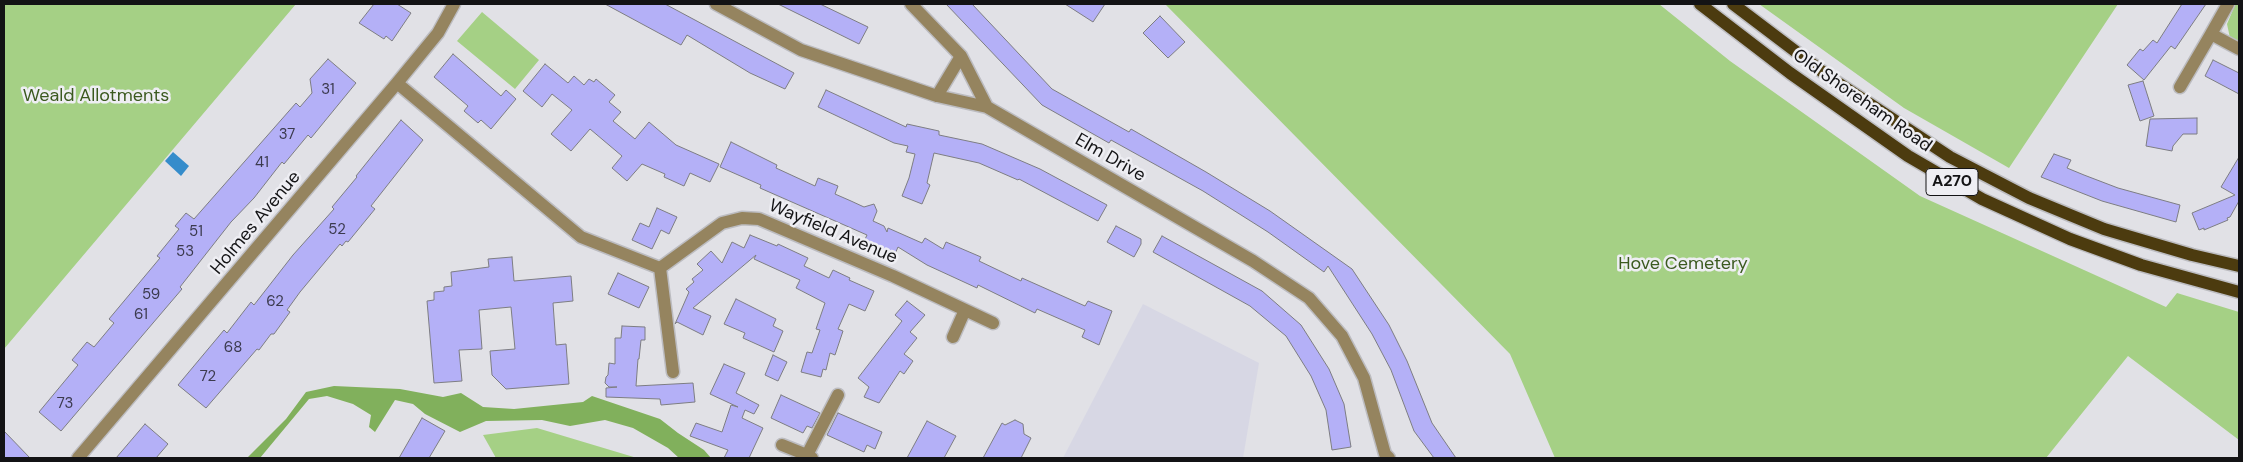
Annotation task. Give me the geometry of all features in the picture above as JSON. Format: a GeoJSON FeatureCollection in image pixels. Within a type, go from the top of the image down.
{"type":"FeatureCollection","features":[{"type":"Feature","properties":{"kind":"main road","name":"Old Shoreham Road"},"geometry":{"type":"LineString","coordinates":[[1700,4],[1790,73],[1908,156],[1982,199],[2070,239],[2141,265],[2239,292]]}},
{"type":"Feature","properties":{"kind":"main road","name":"Old Shoreham Road"},"geometry":{"type":"LineString","coordinates":[[1732,4],[1832,79],[1950,158],[2029,198],[2104,229],[2239,266]]}},
{"type":"Feature","properties":{"kind":"street","name":"Holmes Avenue"},"geometry":{"type":"LineString","coordinates":[[78,458],[397,83],[438,33],[454,4]]}},
{"type":"Feature","properties":{"kind":"street","name":"Elm Drive"},"geometry":{"type":"LineString","coordinates":[[716,4],[801,50],[937,96],[987,107],[1253,261],[1309,298],[1342,336],[1364,378],[1385,454],[1389,458]]}},
{"type":"Feature","properties":{"kind":"street"},"geometry":{"type":"LineString","coordinates":[[911,4],[961,56],[987,107]]}},
{"type":"Feature","properties":{"kind":"street"},"geometry":{"type":"LineString","coordinates":[[2180,87],[2228,4]]}},
{"type":"Feature","properties":{"kind":"street"},"geometry":{"type":"LineString","coordinates":[[2211,34],[2239,49]]}},
{"type":"Feature","properties":{"kind":"street"},"geometry":{"type":"LineString","coordinates":[[937,96],[961,56]]}},
{"type":"Feature","properties":{"kind":"street"},"geometry":{"type":"LineString","coordinates":[[397,83],[581,237],[660,268],[673,372]]}},
{"type":"Feature","properties":{"kind":"street","name":"Wayfield Avenue"},"geometry":{"type":"LineString","coordinates":[[660,268],[722,223],[742,218],[759,219],[893,276],[993,323]]}},
{"type":"Feature","properties":{"kind":"street"},"geometry":{"type":"LineString","coordinates":[[953,337],[965,310]]}},
{"type":"Feature","properties":{"kind":"street"},"geometry":{"type":"LineString","coordinates":[[782,444],[810,457],[838,395]]}},
{"type":"Feature","properties":{"kind":"shaded area"},"geometry":{"type":"Polygon","coordinates":[[[1143,304],[1259,363],[1243,458],[1063,458],[1143,304]]]}},
{"type":"Feature","properties":{"kind":"green space","name":"Weald Allotments"},"geometry":{"type":"Polygon","coordinates":[[[4,4],[296,4],[4,349],[4,4]]]}},
{"type":"Feature","properties":{"kind":"green space","name":"Hove Cemetery"},"geometry":{"type":"Polygon","coordinates":[[[1165,4],[1659,4],[1730,61],[1920,196],[2166,307],[2177,293],[2239,312],[2239,440],[2128,356],[2046,458],[1555,458],[1510,354],[1165,4]]]}},
{"type":"Feature","properties":{"kind":"green space"},"geometry":{"type":"Polygon","coordinates":[[[1759,4],[2118,4],[2009,168],[1904,108],[1759,4]]]}},
{"type":"Feature","properties":{"kind":"green space"},"geometry":{"type":"Polygon","coordinates":[[[2239,4],[2239,43],[2230,38],[2227,24],[2235,5],[2239,4]]]}},
{"type":"Feature","properties":{"kind":"green space"},"geometry":{"type":"Polygon","coordinates":[[[482,12],[539,60],[515,89],[457,41],[482,12]]]}},
{"type":"Feature","properties":{"kind":"green space"},"geometry":{"type":"Polygon","coordinates":[[[334,386],[400,389],[443,397],[461,393],[483,407],[514,409],[583,402],[592,396],[660,419],[704,450],[711,458],[679,458],[668,448],[633,428],[605,420],[570,426],[542,420],[486,421],[460,432],[425,414],[413,404],[395,400],[375,432],[369,427],[371,415],[353,404],[327,396],[309,399],[260,458],[247,458],[286,419],[306,392],[334,386]]]}},
{"type":"Feature","properties":{"kind":"green space"},"geometry":{"type":"Polygon","coordinates":[[[537,428],[637,458],[496,458],[483,435],[537,428]]]}},
{"type":"Feature","properties":{"kind":"water"},"geometry":{"type":"Polygon","coordinates":[[[173,152],[189,166],[181,176],[165,161],[173,152]]]}},
{"type":"Feature","properties":{"kind":"building"},"geometry":{"type":"Polygon","coordinates":[[[374,4],[397,4],[411,13],[392,41],[386,36],[384,39],[359,23],[374,4]]]}},
{"type":"Feature","properties":{"kind":"building"},"geometry":{"type":"Polygon","coordinates":[[[605,4],[665,4],[794,73],[785,89],[750,73],[687,35],[681,45],[605,4]]]}},
{"type":"Feature","properties":{"kind":"building"},"geometry":{"type":"Polygon","coordinates":[[[778,4],[820,4],[868,27],[859,44],[778,4]]]}},
{"type":"Feature","properties":{"kind":"building"},"geometry":{"type":"Polygon","coordinates":[[[946,4],[972,4],[1052,89],[1129,132],[1131,129],[1206,172],[1270,211],[1352,269],[1389,325],[1407,361],[1432,423],[1456,458],[1434,458],[1414,431],[1391,370],[1372,334],[1328,266],[1324,272],[1268,232],[1203,191],[1111,140],[1109,143],[1042,105],[946,4]]]}},
{"type":"Feature","properties":{"kind":"building"},"geometry":{"type":"Polygon","coordinates":[[[1065,4],[1105,4],[1093,22],[1065,4]]]}},
{"type":"Feature","properties":{"kind":"building"},"geometry":{"type":"Polygon","coordinates":[[[2182,4],[2206,4],[2175,49],[2171,46],[2144,80],[2127,65],[2140,49],[2143,51],[2153,40],[2157,43],[2182,4]]]}},
{"type":"Feature","properties":{"kind":"building"},"geometry":{"type":"Polygon","coordinates":[[[1160,16],[1185,42],[1168,58],[1143,33],[1160,16]]]}},
{"type":"Feature","properties":{"kind":"building"},"geometry":{"type":"Polygon","coordinates":[[[453,54],[501,96],[506,90],[516,99],[491,129],[481,120],[478,123],[464,111],[468,106],[434,77],[453,54]]]}},
{"type":"Feature","properties":{"kind":"building"},"geometry":{"type":"Polygon","coordinates":[[[328,59],[356,83],[311,138],[308,135],[284,164],[282,162],[254,198],[231,222],[180,287],[182,289],[61,431],[39,412],[78,365],[72,360],[87,342],[94,347],[114,323],[109,319],[160,258],[157,256],[179,229],[175,226],[186,213],[194,219],[296,103],[300,107],[312,93],[310,79],[328,59]]]}},
{"type":"Feature","properties":{"kind":"building"},"geometry":{"type":"Polygon","coordinates":[[[2213,60],[2239,73],[2239,94],[2205,76],[2213,60]]]}},
{"type":"Feature","properties":{"kind":"building"},"geometry":{"type":"Polygon","coordinates":[[[545,64],[568,83],[574,76],[584,85],[589,79],[594,82],[596,79],[615,95],[609,102],[621,112],[613,121],[635,139],[649,122],[676,145],[719,164],[710,182],[690,173],[684,186],[664,177],[665,174],[642,164],[627,181],[612,168],[622,156],[590,129],[571,151],[551,134],[572,110],[552,94],[542,107],[523,91],[545,64]]]}},
{"type":"Feature","properties":{"kind":"building"},"geometry":{"type":"Polygon","coordinates":[[[2143,81],[2154,116],[2140,121],[2128,85],[2143,81]]]}},
{"type":"Feature","properties":{"kind":"building"},"geometry":{"type":"Polygon","coordinates":[[[826,90],[906,127],[907,124],[939,131],[939,135],[982,144],[1040,169],[1107,205],[1098,221],[1019,179],[979,163],[934,153],[927,183],[930,185],[922,204],[902,196],[915,154],[906,152],[908,146],[894,143],[818,107],[826,90]]]}},
{"type":"Feature","properties":{"kind":"building"},"geometry":{"type":"Polygon","coordinates":[[[2197,118],[2197,134],[2183,134],[2173,146],[2172,151],[2146,146],[2150,119],[2197,118]]]}},
{"type":"Feature","properties":{"kind":"building"},"geometry":{"type":"Polygon","coordinates":[[[401,120],[423,140],[371,206],[375,209],[348,242],[346,241],[342,246],[340,244],[300,292],[287,310],[290,312],[274,334],[271,334],[259,350],[257,349],[206,408],[178,385],[224,330],[227,333],[251,302],[254,305],[293,255],[334,209],[332,207],[401,120]]]}},
{"type":"Feature","properties":{"kind":"building"},"geometry":{"type":"Polygon","coordinates":[[[731,142],[777,165],[776,168],[815,186],[818,178],[838,186],[835,194],[864,207],[874,204],[877,211],[873,221],[884,226],[887,232],[888,228],[922,243],[925,238],[943,249],[946,242],[981,257],[979,261],[1021,281],[1022,278],[1085,306],[1088,301],[1112,311],[1099,345],[1082,337],[1085,330],[1037,309],[1035,313],[978,285],[977,288],[927,265],[898,247],[892,261],[861,248],[867,235],[760,188],[761,185],[720,167],[731,142]]]}},
{"type":"Feature","properties":{"kind":"building"},"geometry":{"type":"Polygon","coordinates":[[[2054,154],[2071,160],[2067,168],[2084,175],[2118,188],[2180,205],[2176,222],[2102,201],[2041,177],[2054,154]]]}},
{"type":"Feature","properties":{"kind":"building"},"geometry":{"type":"Polygon","coordinates":[[[2239,157],[2239,201],[2230,217],[2227,218],[2228,220],[2204,230],[2204,228],[2199,230],[2192,213],[2235,195],[2221,187],[2239,157]]]}},
{"type":"Feature","properties":{"kind":"building"},"geometry":{"type":"Polygon","coordinates":[[[657,208],[677,217],[669,234],[661,230],[652,249],[632,240],[640,223],[649,227],[657,208]]]}},
{"type":"Feature","properties":{"kind":"building"},"geometry":{"type":"Polygon","coordinates":[[[1116,226],[1141,239],[1141,244],[1134,257],[1107,242],[1116,226]]]}},
{"type":"Feature","properties":{"kind":"building"},"geometry":{"type":"Polygon","coordinates":[[[750,235],[777,246],[778,244],[808,258],[804,266],[829,278],[833,270],[850,278],[849,280],[874,291],[865,311],[849,304],[838,329],[843,331],[835,355],[830,353],[826,370],[823,369],[821,377],[801,372],[807,352],[812,353],[820,330],[816,329],[825,303],[796,288],[800,280],[754,259],[756,255],[693,308],[711,316],[703,335],[677,322],[675,324],[689,292],[686,289],[694,282],[692,279],[703,270],[697,264],[711,251],[722,263],[732,242],[744,248],[750,235]]]}},
{"type":"Feature","properties":{"kind":"building"},"geometry":{"type":"Polygon","coordinates":[[[1162,236],[1262,291],[1301,325],[1329,369],[1344,404],[1351,447],[1332,450],[1326,410],[1311,376],[1286,336],[1250,306],[1153,252],[1162,236]]]}},
{"type":"Feature","properties":{"kind":"building"},"geometry":{"type":"Polygon","coordinates":[[[512,257],[514,281],[571,276],[573,301],[553,303],[556,345],[566,344],[569,384],[506,389],[492,375],[490,351],[515,349],[511,307],[479,310],[482,349],[459,350],[462,381],[434,383],[427,301],[434,300],[434,292],[444,291],[444,287],[452,286],[451,272],[489,267],[488,259],[512,257]]]}},
{"type":"Feature","properties":{"kind":"building"},"geometry":{"type":"Polygon","coordinates":[[[618,273],[649,287],[639,308],[608,294],[618,273]]]}},
{"type":"Feature","properties":{"kind":"building"},"geometry":{"type":"Polygon","coordinates":[[[736,299],[776,319],[773,326],[783,331],[774,352],[743,338],[745,333],[724,324],[736,299]]]}},
{"type":"Feature","properties":{"kind":"building"},"geometry":{"type":"Polygon","coordinates":[[[907,301],[925,315],[910,332],[917,338],[904,354],[913,361],[904,374],[900,371],[879,403],[864,397],[869,387],[858,378],[902,321],[895,315],[907,301]]]}},
{"type":"Feature","properties":{"kind":"building"},"geometry":{"type":"Polygon","coordinates":[[[622,326],[645,327],[645,340],[641,340],[638,359],[636,386],[693,383],[695,402],[661,405],[660,399],[606,397],[606,388],[617,387],[609,387],[605,383],[609,363],[615,364],[615,338],[621,338],[622,326]]]}},
{"type":"Feature","properties":{"kind":"building"},"geometry":{"type":"Polygon","coordinates":[[[773,355],[787,362],[778,381],[765,375],[773,355]]]}},
{"type":"Feature","properties":{"kind":"building"},"geometry":{"type":"Polygon","coordinates":[[[724,364],[745,373],[736,393],[759,405],[754,414],[745,410],[742,418],[763,428],[749,458],[724,458],[728,450],[690,436],[696,423],[722,432],[731,405],[738,407],[710,394],[724,364]]]}},
{"type":"Feature","properties":{"kind":"building"},"geometry":{"type":"Polygon","coordinates":[[[781,395],[820,413],[812,428],[807,426],[803,433],[771,418],[781,395]]]}},
{"type":"Feature","properties":{"kind":"building"},"geometry":{"type":"Polygon","coordinates":[[[838,413],[882,432],[875,449],[867,445],[864,452],[827,435],[838,413]]]}},
{"type":"Feature","properties":{"kind":"building"},"geometry":{"type":"Polygon","coordinates":[[[422,418],[445,431],[429,458],[399,458],[422,418]]]}},
{"type":"Feature","properties":{"kind":"building"},"geometry":{"type":"Polygon","coordinates":[[[1015,420],[1023,424],[1024,434],[1031,438],[1021,458],[983,458],[1002,423],[1005,425],[1015,420]]]}},
{"type":"Feature","properties":{"kind":"building"},"geometry":{"type":"Polygon","coordinates":[[[927,421],[956,436],[944,458],[907,458],[927,421]]]}},
{"type":"Feature","properties":{"kind":"building"},"geometry":{"type":"Polygon","coordinates":[[[145,424],[168,444],[156,458],[116,458],[145,424]]]}},
{"type":"Feature","properties":{"kind":"building"},"geometry":{"type":"Polygon","coordinates":[[[4,431],[30,458],[4,458],[4,431]]]}}]}
